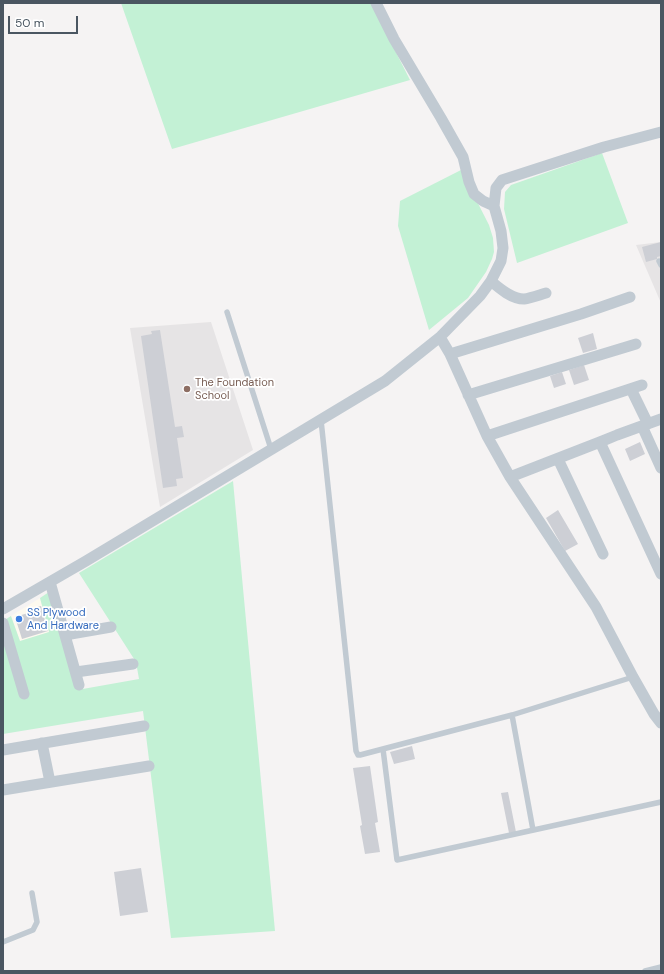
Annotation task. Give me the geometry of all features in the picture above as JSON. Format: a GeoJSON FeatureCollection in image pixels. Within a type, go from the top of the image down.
{"type":"FeatureCollection","features":[{"type":"Feature","properties":{"kind":"street"},"geometry":{"type":"LineString","coordinates":[[376,3],[394,39],[463,157],[469,182],[474,194],[483,201],[494,206]]}},
{"type":"Feature","properties":{"kind":"street"},"geometry":{"type":"LineString","coordinates":[[3,609],[385,381],[440,337],[480,296],[491,281],[501,261],[503,248],[502,231],[494,206],[496,188],[502,180],[604,147],[661,132]]}},
{"type":"Feature","properties":{"kind":"street"},"geometry":{"type":"LineString","coordinates":[[491,281],[503,292],[524,299],[546,293]]}},
{"type":"Feature","properties":{"kind":"street"},"geometry":{"type":"LineString","coordinates":[[450,354],[581,314],[630,297]]}},
{"type":"Feature","properties":{"kind":"street"},"geometry":{"type":"LineString","coordinates":[[440,337],[450,354],[487,436],[510,477],[596,607],[633,677],[658,712],[661,723]]}},
{"type":"Feature","properties":{"kind":"street"},"geometry":{"type":"LineString","coordinates":[[468,395],[636,344]]}},
{"type":"Feature","properties":{"kind":"street"},"geometry":{"type":"LineString","coordinates":[[487,436],[642,385]]}},
{"type":"Feature","properties":{"kind":"street"},"geometry":{"type":"LineString","coordinates":[[631,389],[661,468]]}},
{"type":"Feature","properties":{"kind":"street"},"geometry":{"type":"LineString","coordinates":[[510,477],[661,418]]}},
{"type":"Feature","properties":{"kind":"street"},"geometry":{"type":"LineString","coordinates":[[600,442],[661,574]]}},
{"type":"Feature","properties":{"kind":"street"},"geometry":{"type":"LineString","coordinates":[[558,459],[603,554]]}},
{"type":"Feature","properties":{"kind":"street"},"geometry":{"type":"LineString","coordinates":[[50,582],[79,685]]}},
{"type":"Feature","properties":{"kind":"street"},"geometry":{"type":"LineString","coordinates":[[3,623],[24,694]]}},
{"type":"Feature","properties":{"kind":"street"},"geometry":{"type":"LineString","coordinates":[[65,635],[111,626]]}},
{"type":"Feature","properties":{"kind":"street"},"geometry":{"type":"LineString","coordinates":[[76,672],[133,664]]}},
{"type":"Feature","properties":{"kind":"street"},"geometry":{"type":"LineString","coordinates":[[3,750],[144,726]]}},
{"type":"Feature","properties":{"kind":"street"},"geometry":{"type":"LineString","coordinates":[[42,743],[50,782]]}},
{"type":"Feature","properties":{"kind":"street"},"geometry":{"type":"LineString","coordinates":[[3,790],[149,766]]}},
{"type":"Feature","properties":{"kind":"lane"},"geometry":{"type":"LineString","coordinates":[[227,312],[271,450]]}},
{"type":"Feature","properties":{"kind":"lane"},"geometry":{"type":"LineString","coordinates":[[321,420],[356,751],[358,755],[360,756],[512,715],[633,677]]}},
{"type":"Feature","properties":{"kind":"lane"},"geometry":{"type":"LineString","coordinates":[[512,715],[533,830]]}},
{"type":"Feature","properties":{"kind":"lane"},"geometry":{"type":"LineString","coordinates":[[383,749],[397,860],[661,802]]}},
{"type":"Feature","properties":{"kind":"lane"},"geometry":{"type":"LineString","coordinates":[[3,942],[33,930],[37,922],[32,893]]}},
{"type":"Feature","properties":{"kind":"lane"},"geometry":{"type":"LineString","coordinates":[[645,971],[661,966]]}},
{"type":"Feature","properties":{"kind":"shaded area"},"geometry":{"type":"Polygon","coordinates":[[[661,242],[661,303],[636,245],[661,242]]]}},
{"type":"Feature","properties":{"kind":"shaded area","name":"The Foundation School"},"geometry":{"type":"Polygon","coordinates":[[[211,322],[253,450],[160,507],[130,328],[211,322]]]}},
{"type":"Feature","properties":{"kind":"shaded area"},"geometry":{"type":"Polygon","coordinates":[[[40,598],[50,632],[20,641],[11,616],[40,598]]]}},
{"type":"Feature","properties":{"kind":"green space"},"geometry":{"type":"Polygon","coordinates":[[[121,3],[371,3],[410,80],[172,149],[121,3]]]}},
{"type":"Feature","properties":{"kind":"green space"},"geometry":{"type":"Polygon","coordinates":[[[602,153],[628,223],[517,263],[504,209],[505,192],[511,185],[602,153]]]}},
{"type":"Feature","properties":{"kind":"green space"},"geometry":{"type":"Polygon","coordinates":[[[461,170],[489,225],[493,238],[494,252],[486,272],[468,298],[429,330],[398,226],[400,201],[461,170]]]}},
{"type":"Feature","properties":{"kind":"green space"},"geometry":{"type":"Polygon","coordinates":[[[233,481],[275,931],[171,938],[143,711],[3,734],[3,621],[11,616],[20,641],[49,632],[40,598],[49,592],[77,690],[139,679],[136,662],[79,573],[233,481]]]}},
{"type":"Feature","properties":{"kind":"building"},"geometry":{"type":"Polygon","coordinates":[[[661,242],[661,256],[657,257],[657,259],[646,262],[642,247],[661,242]]]}},
{"type":"Feature","properties":{"kind":"building"},"geometry":{"type":"Polygon","coordinates":[[[160,330],[175,427],[182,426],[184,437],[177,438],[183,478],[176,479],[177,486],[163,488],[141,336],[152,334],[151,331],[160,330]]]}},
{"type":"Feature","properties":{"kind":"building"},"geometry":{"type":"Polygon","coordinates":[[[593,333],[597,349],[583,353],[578,338],[593,333]]]}},
{"type":"Feature","properties":{"kind":"building"},"geometry":{"type":"Polygon","coordinates":[[[584,365],[589,380],[574,385],[569,370],[584,365]]]}},
{"type":"Feature","properties":{"kind":"building"},"geometry":{"type":"Polygon","coordinates":[[[562,372],[566,384],[554,388],[550,376],[562,372]]]}},
{"type":"Feature","properties":{"kind":"building"},"geometry":{"type":"Polygon","coordinates":[[[640,442],[645,454],[630,461],[625,449],[640,442]]]}},
{"type":"Feature","properties":{"kind":"building"},"geometry":{"type":"Polygon","coordinates":[[[558,510],[578,544],[565,551],[546,518],[558,510]]]}},
{"type":"Feature","properties":{"kind":"building"},"geometry":{"type":"Polygon","coordinates":[[[41,606],[48,631],[22,639],[15,617],[28,613],[27,610],[41,606]]]}},
{"type":"Feature","properties":{"kind":"building"},"geometry":{"type":"Polygon","coordinates":[[[412,746],[415,759],[394,764],[390,752],[412,746]]]}},
{"type":"Feature","properties":{"kind":"building"},"geometry":{"type":"Polygon","coordinates":[[[370,766],[378,822],[375,823],[380,852],[365,854],[353,768],[370,766]]]}},
{"type":"Feature","properties":{"kind":"building"},"geometry":{"type":"Polygon","coordinates":[[[508,792],[516,832],[509,833],[501,793],[508,792]]]}},
{"type":"Feature","properties":{"kind":"building"},"geometry":{"type":"Polygon","coordinates":[[[141,868],[148,912],[120,916],[114,872],[141,868]]]}},
{"type":"Feature","properties":{"kind":"place","name":"The Foundation School"},"geometry":{"type":"Point","coordinates":[187,389]}},
{"type":"Feature","properties":{"kind":"place","name":"SS Plywood And Hardware"},"geometry":{"type":"Point","coordinates":[19,619]}}]}
